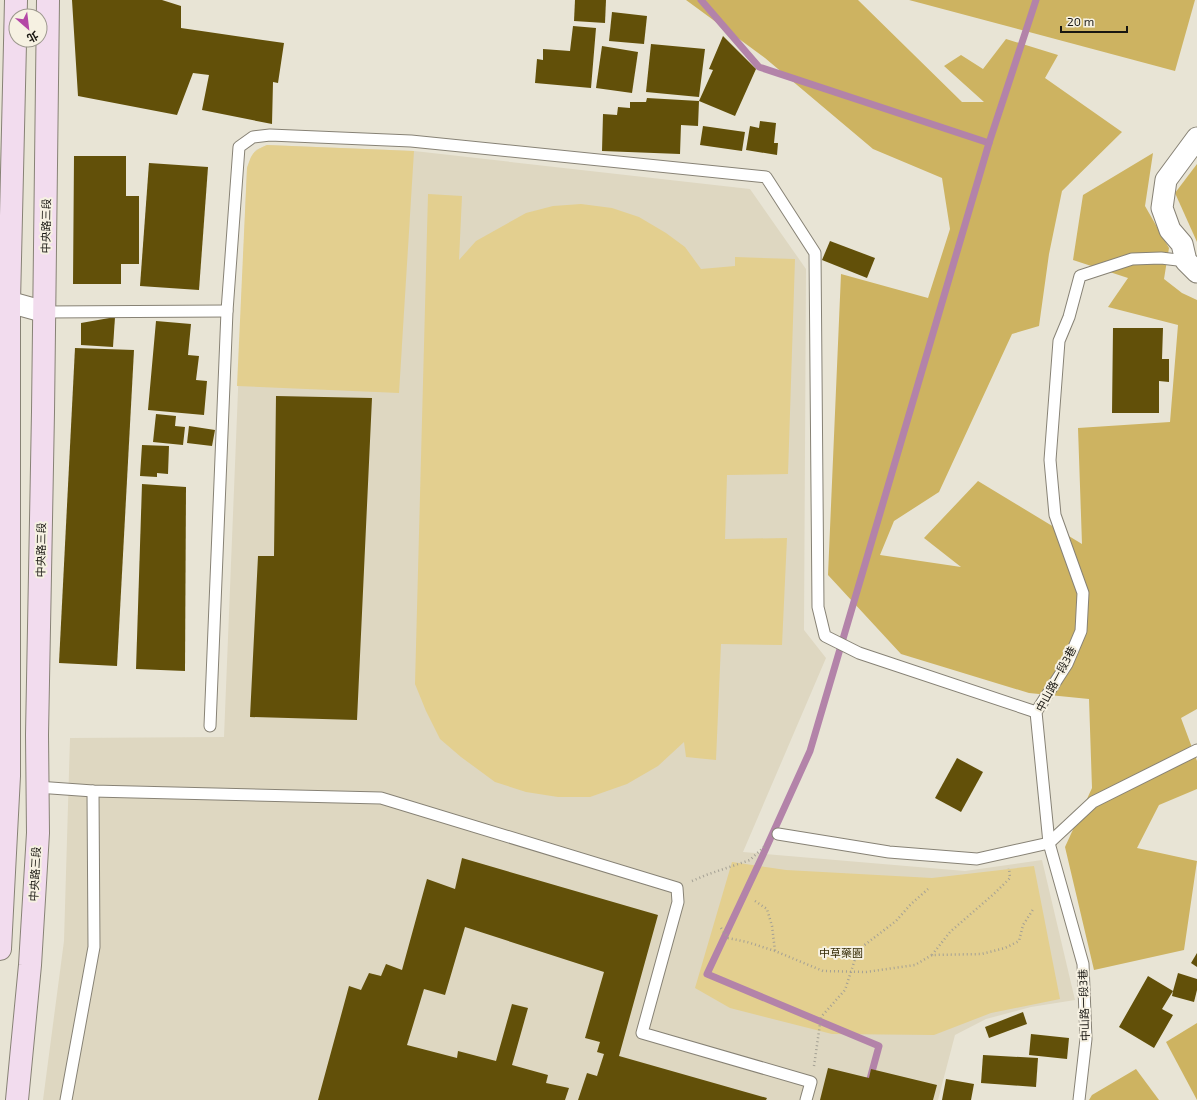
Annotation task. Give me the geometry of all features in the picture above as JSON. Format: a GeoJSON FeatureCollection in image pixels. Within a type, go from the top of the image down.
{"type":"FeatureCollection","features":[{"type":"Feature","properties":{"kind":"street"},"geometry":{"type":"LineString","coordinates":[[0,949],[4,776],[4,302],[16,0]]}},
{"type":"Feature","properties":{"kind":"street","name":"中央路三段"},"geometry":{"type":"LineString","coordinates":[[17,1100],[30,965],[38,833],[37,727],[45,312],[48,0]]}},
{"type":"Feature","properties":{"kind":"street"},"geometry":{"type":"LineString","coordinates":[[1192,267],[1182,244],[1170,230],[1162,208],[1166,180],[1197,138]]}},
{"type":"Feature","properties":{"kind":"street"},"geometry":{"type":"LineString","coordinates":[[4,302],[45,312]]}},
{"type":"Feature","properties":{"kind":"lane"},"geometry":{"type":"LineString","coordinates":[[210,726],[227,311],[239,147],[253,137],[270,135],[412,141],[766,177],[816,253],[818,607],[825,636],[858,653],[1036,712]]}},
{"type":"Feature","properties":{"kind":"lane","name":"中山路一段3巷"},"geometry":{"type":"LineString","coordinates":[[1080,1100],[1086,1039],[1083,964],[1050,843],[1036,712],[1067,664],[1081,631],[1083,593],[1055,514],[1050,460],[1059,341],[1069,317],[1080,276],[1132,259],[1161,258],[1192,267]]}},
{"type":"Feature","properties":{"kind":"lane"},"geometry":{"type":"LineString","coordinates":[[45,312],[227,311]]}},
{"type":"Feature","properties":{"kind":"lane"},"geometry":{"type":"LineString","coordinates":[[778,834],[889,852],[977,859],[1050,843],[1093,802],[1197,750]]}},
{"type":"Feature","properties":{"kind":"lane"},"geometry":{"type":"LineString","coordinates":[[37,787],[93,791],[381,798],[677,888],[678,902],[642,1033],[811,1082],[806,1100]]}},
{"type":"Feature","properties":{"kind":"lane"},"geometry":{"type":"LineString","coordinates":[[66,1100],[94,947],[93,791]]}},
{"type":"Feature","properties":{"kind":"path"},"geometry":{"type":"LineString","coordinates":[[677,888],[706,875],[750,860],[778,834]]}},
{"type":"Feature","properties":{"kind":"path"},"geometry":{"type":"LineString","coordinates":[[721,928],[728,938],[747,942],[775,951],[823,971],[866,972],[915,965],[932,955],[950,932],[1010,878],[1008,852]]}},
{"type":"Feature","properties":{"kind":"path"},"geometry":{"type":"LineString","coordinates":[[811,1082],[821,1017],[845,990],[858,950],[896,921],[911,904],[928,889]]}},
{"type":"Feature","properties":{"kind":"path"},"geometry":{"type":"LineString","coordinates":[[755,901],[767,909],[772,926],[775,951]]}},
{"type":"Feature","properties":{"kind":"path"},"geometry":{"type":"LineString","coordinates":[[932,955],[982,954],[1005,948],[1019,941],[1023,925],[1034,908]]}},
{"type":"Feature","properties":{"kind":"shaded area"},"geometry":{"type":"Polygon","coordinates":[[[686,0],[858,0],[962,102],[984,102],[944,66],[961,55],[983,69],[1006,39],[1058,55],[1045,78],[1122,132],[1062,191],[1049,254],[1039,326],[1012,334],[939,492],[894,521],[880,555],[961,567],[924,538],[978,481],[1082,544],[1078,428],[1170,422],[1178,325],[1108,307],[1128,278],[1073,260],[1083,195],[1153,153],[1145,206],[1169,248],[1164,279],[1182,293],[1197,300],[1197,709],[1181,718],[1197,761],[1197,789],[1159,805],[1137,848],[1197,861],[1184,950],[1094,970],[1065,847],[1092,788],[1089,699],[1029,693],[901,654],[828,575],[841,274],[928,298],[950,229],[942,178],[873,149],[765,58],[686,0]]]}},
{"type":"Feature","properties":{"kind":"shaded area"},"geometry":{"type":"Polygon","coordinates":[[[909,0],[1195,0],[1175,71],[909,0]]]}},
{"type":"Feature","properties":{"kind":"shaded area"},"geometry":{"type":"Polygon","coordinates":[[[267,145],[414,151],[750,189],[806,269],[804,630],[826,658],[743,852],[965,871],[1042,860],[1075,1000],[1031,1007],[986,1019],[955,1035],[938,1100],[43,1100],[64,941],[70,738],[224,737],[247,168],[251,157],[256,150],[267,145]]]}},
{"type":"Feature","properties":{"kind":"shaded area"},"geometry":{"type":"Polygon","coordinates":[[[1197,164],[1197,242],[1175,193],[1197,164]]]}},
{"type":"Feature","properties":{"kind":"shaded area"},"geometry":{"type":"Polygon","coordinates":[[[1197,1023],[1197,1100],[1166,1042],[1197,1023]]]}},
{"type":"Feature","properties":{"kind":"shaded area"},"geometry":{"type":"Polygon","coordinates":[[[1136,1069],[1159,1100],[1089,1100],[1092,1095],[1136,1069]]]}},
{"type":"Feature","properties":{"kind":"green space"},"geometry":{"type":"Polygon","coordinates":[[[267,145],[414,151],[399,393],[237,386],[247,168],[254,153],[267,145]]]}},
{"type":"Feature","properties":{"kind":"green space"},"geometry":{"type":"Polygon","coordinates":[[[428,194],[462,196],[459,260],[476,241],[526,213],[553,206],[581,204],[612,208],[639,217],[666,233],[685,247],[701,269],[735,266],[735,257],[795,259],[788,474],[727,475],[725,539],[787,538],[782,645],[721,644],[716,760],[686,757],[684,742],[658,766],[627,784],[590,797],[558,797],[526,792],[495,782],[461,757],[440,739],[415,684],[428,194]]]}},
{"type":"Feature","properties":{"kind":"green space","name":"中草藥園"},"geometry":{"type":"Polygon","coordinates":[[[732,862],[786,870],[932,878],[1034,866],[1060,999],[991,1013],[934,1035],[832,1034],[730,1008],[695,988],[732,862]]]}},
{"type":"Feature","properties":{"kind":"building"},"geometry":{"type":"Polygon","coordinates":[[[72,0],[162,0],[181,6],[181,28],[284,43],[278,83],[273,82],[272,124],[202,110],[209,75],[193,73],[177,115],[78,96],[72,0]]]}},
{"type":"Feature","properties":{"kind":"building"},"geometry":{"type":"Polygon","coordinates":[[[575,0],[606,0],[605,23],[574,21],[575,0]]]}},
{"type":"Feature","properties":{"kind":"building"},"geometry":{"type":"Polygon","coordinates":[[[612,12],[647,16],[644,44],[609,41],[612,12]]]}},
{"type":"Feature","properties":{"kind":"building"},"geometry":{"type":"Polygon","coordinates":[[[573,26],[596,28],[591,88],[535,83],[537,59],[543,60],[543,49],[570,51],[573,26]]]}},
{"type":"Feature","properties":{"kind":"building"},"geometry":{"type":"Polygon","coordinates":[[[723,36],[756,69],[735,116],[699,101],[713,70],[709,69],[723,36]]]}},
{"type":"Feature","properties":{"kind":"building"},"geometry":{"type":"Polygon","coordinates":[[[651,44],[705,49],[699,97],[646,92],[651,44]]]}},
{"type":"Feature","properties":{"kind":"building"},"geometry":{"type":"Polygon","coordinates":[[[602,46],[638,52],[632,93],[596,88],[602,46]]]}},
{"type":"Feature","properties":{"kind":"building"},"geometry":{"type":"Polygon","coordinates":[[[647,98],[699,101],[698,126],[681,125],[680,154],[602,151],[603,114],[617,115],[618,107],[630,108],[630,102],[646,102],[647,98]]]}},
{"type":"Feature","properties":{"kind":"building"},"geometry":{"type":"Polygon","coordinates":[[[760,121],[776,123],[774,143],[778,143],[777,155],[746,150],[750,126],[759,128],[760,121]]]}},
{"type":"Feature","properties":{"kind":"building"},"geometry":{"type":"Polygon","coordinates":[[[703,126],[745,132],[742,151],[700,145],[703,126]]]}},
{"type":"Feature","properties":{"kind":"building"},"geometry":{"type":"Polygon","coordinates":[[[74,156],[126,156],[126,196],[139,196],[139,264],[121,264],[121,284],[73,284],[74,156]]]}},
{"type":"Feature","properties":{"kind":"building"},"geometry":{"type":"Polygon","coordinates":[[[149,163],[208,167],[199,290],[140,286],[149,163]]]}},
{"type":"Feature","properties":{"kind":"building"},"geometry":{"type":"Polygon","coordinates":[[[830,241],[875,258],[867,278],[822,260],[830,241]]]}},
{"type":"Feature","properties":{"kind":"building"},"geometry":{"type":"Polygon","coordinates":[[[115,317],[113,347],[81,345],[81,323],[115,317]]]}},
{"type":"Feature","properties":{"kind":"building"},"geometry":{"type":"Polygon","coordinates":[[[156,321],[191,324],[188,355],[199,356],[196,380],[207,381],[204,415],[148,410],[156,321]]]}},
{"type":"Feature","properties":{"kind":"building"},"geometry":{"type":"Polygon","coordinates":[[[1113,328],[1163,328],[1162,359],[1169,359],[1169,382],[1159,381],[1159,413],[1112,413],[1113,328]]]}},
{"type":"Feature","properties":{"kind":"building"},"geometry":{"type":"Polygon","coordinates":[[[75,348],[134,350],[117,666],[59,663],[75,348]]]}},
{"type":"Feature","properties":{"kind":"building"},"geometry":{"type":"Polygon","coordinates":[[[276,396],[372,398],[357,720],[250,717],[258,556],[274,556],[276,396]]]}},
{"type":"Feature","properties":{"kind":"building"},"geometry":{"type":"Polygon","coordinates":[[[156,414],[176,416],[175,426],[185,427],[183,445],[153,442],[156,414]]]}},
{"type":"Feature","properties":{"kind":"building"},"geometry":{"type":"Polygon","coordinates":[[[189,426],[215,430],[212,446],[187,443],[189,426]]]}},
{"type":"Feature","properties":{"kind":"building"},"geometry":{"type":"Polygon","coordinates":[[[142,445],[169,446],[168,474],[157,473],[157,477],[140,476],[142,445]]]}},
{"type":"Feature","properties":{"kind":"building"},"geometry":{"type":"Polygon","coordinates":[[[142,484],[186,487],[185,671],[136,669],[142,484]]]}},
{"type":"Feature","properties":{"kind":"building"},"geometry":{"type":"Polygon","coordinates":[[[957,758],[983,772],[961,812],[935,798],[957,758]]]}},
{"type":"Feature","properties":{"kind":"building"},"geometry":{"type":"Polygon","coordinates":[[[462,858],[658,915],[619,1056],[767,1098],[766,1100],[578,1100],[587,1073],[597,1076],[604,1054],[597,1052],[600,1042],[585,1038],[604,972],[465,927],[445,995],[424,989],[407,1045],[457,1058],[458,1051],[496,1061],[512,1004],[528,1008],[512,1065],[548,1075],[546,1083],[569,1088],[565,1100],[318,1100],[349,986],[361,990],[369,973],[381,976],[386,964],[402,970],[427,879],[455,889],[462,858]]]}},
{"type":"Feature","properties":{"kind":"building"},"geometry":{"type":"Polygon","coordinates":[[[1197,953],[1197,967],[1191,963],[1197,953]]]}},
{"type":"Feature","properties":{"kind":"building"},"geometry":{"type":"Polygon","coordinates":[[[1178,973],[1197,979],[1197,990],[1194,1002],[1172,996],[1178,973]]]}},
{"type":"Feature","properties":{"kind":"building"},"geometry":{"type":"Polygon","coordinates":[[[1148,976],[1173,991],[1162,1009],[1173,1015],[1154,1048],[1119,1027],[1148,976]]]}},
{"type":"Feature","properties":{"kind":"building"},"geometry":{"type":"Polygon","coordinates":[[[1023,1012],[1027,1024],[989,1038],[985,1027],[1023,1012]]]}},
{"type":"Feature","properties":{"kind":"building"},"geometry":{"type":"Polygon","coordinates":[[[1031,1034],[1069,1038],[1067,1059],[1029,1055],[1031,1034]]]}},
{"type":"Feature","properties":{"kind":"building"},"geometry":{"type":"Polygon","coordinates":[[[983,1055],[1038,1058],[1036,1087],[981,1083],[983,1055]]]}},
{"type":"Feature","properties":{"kind":"building"},"geometry":{"type":"Polygon","coordinates":[[[828,1068],[869,1078],[871,1069],[937,1085],[933,1100],[820,1100],[828,1068]]]}},
{"type":"Feature","properties":{"kind":"building"},"geometry":{"type":"Polygon","coordinates":[[[946,1079],[974,1084],[971,1100],[942,1100],[946,1079]]]}},
{"type":"Feature","properties":{"kind":"waterway"},"geometry":{"type":"LineString","coordinates":[[701,0],[759,67],[989,143]]}},
{"type":"Feature","properties":{"kind":"waterway"},"geometry":{"type":"LineString","coordinates":[[870,1079],[879,1046],[707,974],[810,751],[989,143],[1036,0]]}}]}
